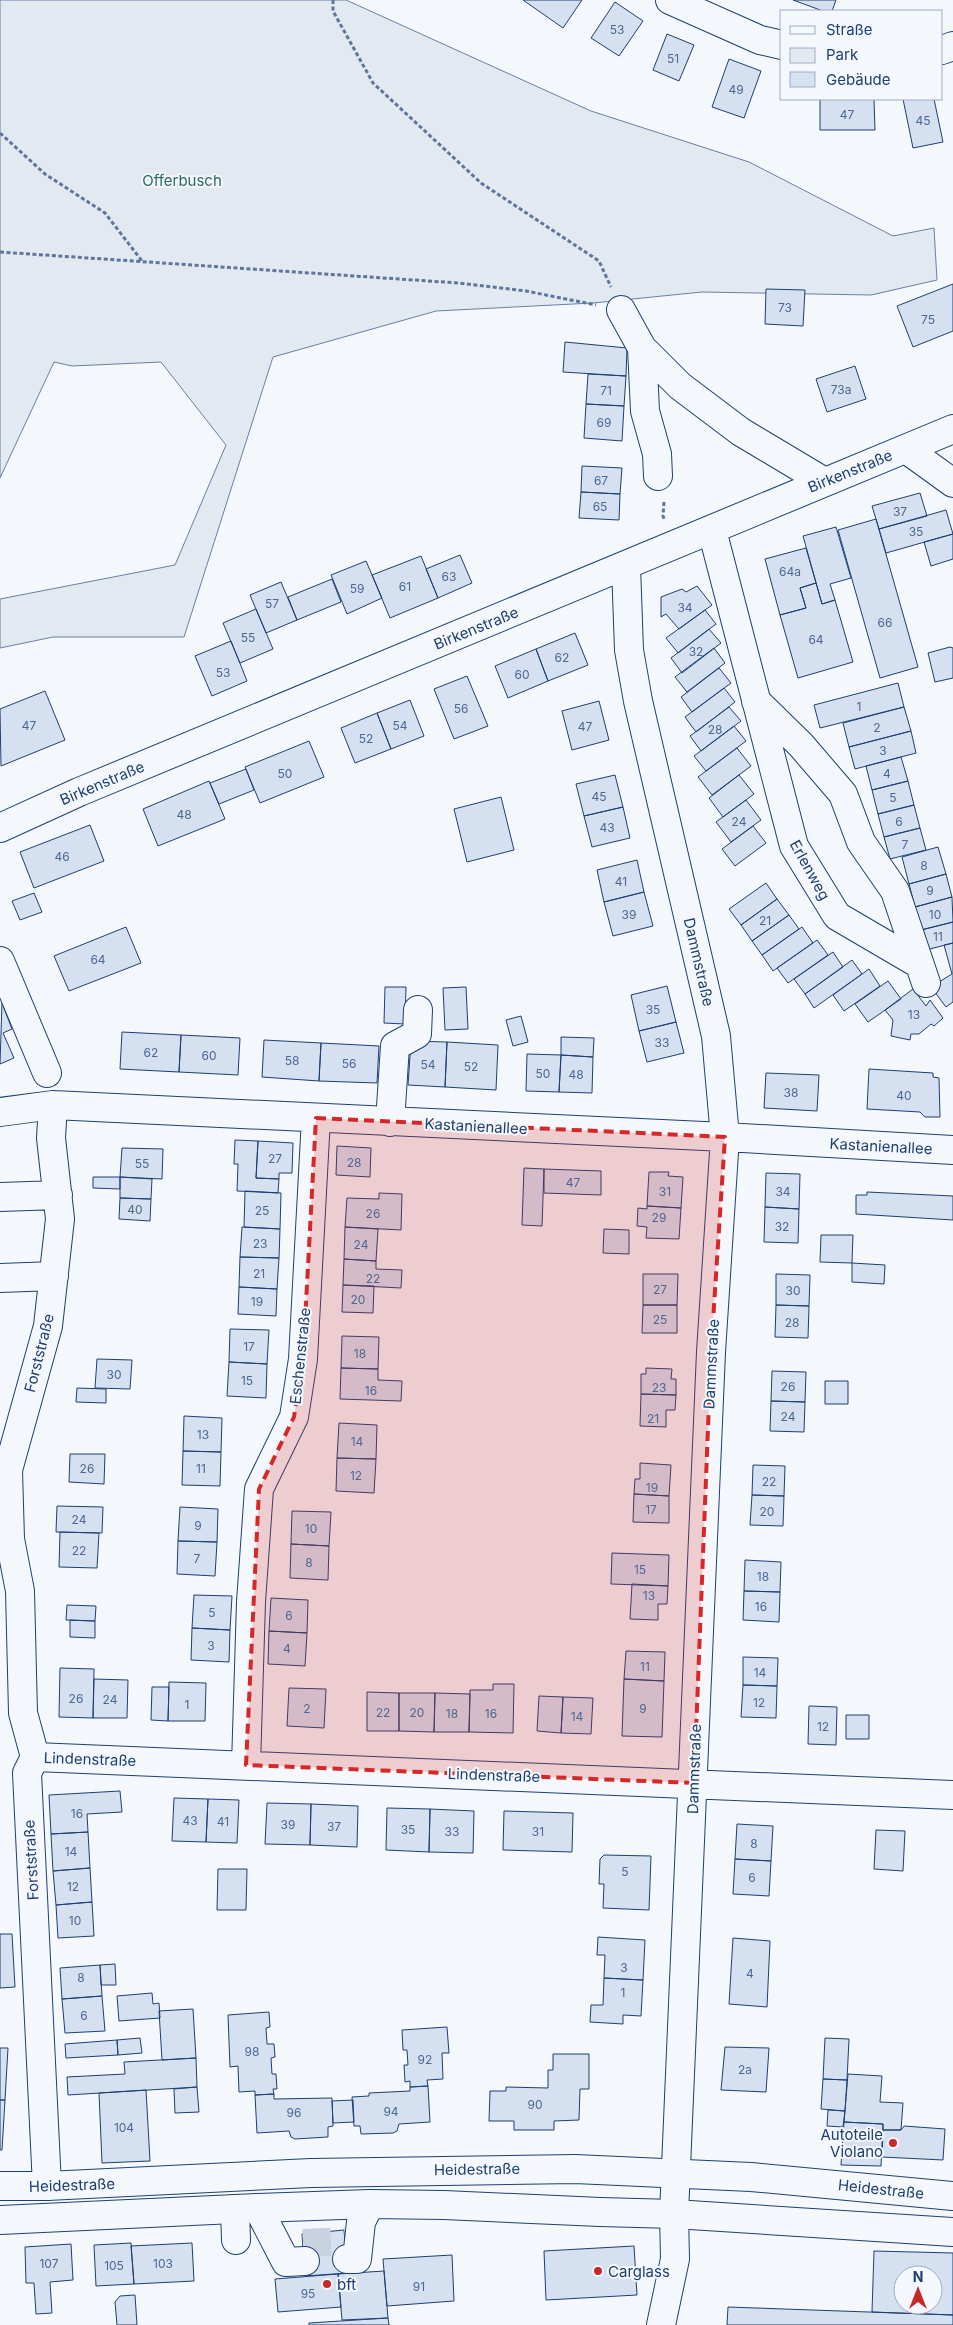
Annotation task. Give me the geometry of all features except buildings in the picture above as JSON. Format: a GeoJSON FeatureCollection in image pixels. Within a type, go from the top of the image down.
{"type":"FeatureCollection","features":[{"type":"Feature","properties":{"kind":"street"},"geometry":{"type":"LineString","coordinates":[[670,0],[760,40],[780,45]]}},
{"type":"Feature","properties":{"kind":"street"},"geometry":{"type":"LineString","coordinates":[[621,310],[642,348],[680,386],[720,417],[823,481]]}},
{"type":"Feature","properties":{"kind":"street"},"geometry":{"type":"LineString","coordinates":[[642,348],[645,411],[657,454],[658,476]]}},
{"type":"Feature","properties":{"kind":"street","name":"Birkenstraße"},"geometry":{"type":"LineString","coordinates":[[0,828],[79,792],[626,566],[823,481],[953,429]]}},
{"type":"Feature","properties":{"kind":"street"},"geometry":{"type":"LineString","coordinates":[[906,448],[953,483]]}},
{"type":"Feature","properties":{"kind":"street","name":"Erlenweg"},"geometry":{"type":"LineString","coordinates":[[712,530],[756,701],[794,846],[837,916],[923,974],[895,891],[861,842],[843,794],[801,745],[756,701]]}},
{"type":"Feature","properties":{"kind":"street","name":"Dammstraße"},"geometry":{"type":"LineString","coordinates":[[626,566],[629,650],[636,692],[716,1036],[721,1071],[725,1137],[711,1352],[674,2214],[675,2259],[660,2325]]}},
{"type":"Feature","properties":{"kind":"street"},"geometry":{"type":"LineString","coordinates":[[0,961],[46,1074]]}},
{"type":"Feature","properties":{"kind":"street"},"geometry":{"type":"LineString","coordinates":[[390,1122],[395,1046],[417,1034],[418,1010]]}},
{"type":"Feature","properties":{"kind":"street","name":"Kastanienallee"},"geometry":{"type":"LineString","coordinates":[[0,1112],[53,1105],[725,1137],[953,1150]]}},
{"type":"Feature","properties":{"kind":"street","name":"Forststraße"},"geometry":{"type":"LineString","coordinates":[[47,2186],[27,1773],[36,1757],[23,1713],[20,1591],[5,1539],[8,1470],[48,1326],[54,1276],[60,1219],[51,1138],[53,1105]]}},
{"type":"Feature","properties":{"kind":"street","name":"Eschenstraße"},"geometry":{"type":"LineString","coordinates":[[246,1765],[251,1602],[258,1489],[294,1417],[303,1359],[316,1118]]}},
{"type":"Feature","properties":{"kind":"street"},"geometry":{"type":"LineString","coordinates":[[0,1197],[58,1195]]}},
{"type":"Feature","properties":{"kind":"street"},"geometry":{"type":"LineString","coordinates":[[0,1278],[54,1276]]}},
{"type":"Feature","properties":{"kind":"street","name":"Lindenstraße"},"geometry":{"type":"LineString","coordinates":[[36,1757],[953,1795]]}},
{"type":"Feature","properties":{"kind":"street","name":"Heidestraße"},"geometry":{"type":"LineString","coordinates":[[0,2186],[47,2186],[311,2173],[575,2169],[751,2177],[953,2196]]}},
{"type":"Feature","properties":{"kind":"street"},"geometry":{"type":"LineString","coordinates":[[351,2247],[370,2204]]}},
{"type":"Feature","properties":{"kind":"street"},"geometry":{"type":"LineString","coordinates":[[0,2220],[247,2208],[370,2204],[452,2205],[674,2214],[953,2232]]}},
{"type":"Feature","properties":{"kind":"street"},"geometry":{"type":"LineString","coordinates":[[236,2240],[247,2208]]}},
{"type":"Feature","properties":{"kind":"street"},"geometry":{"type":"LineString","coordinates":[[247,2208],[295,2249]]}},
{"type":"Feature","properties":{"kind":"path"},"geometry":{"type":"LineString","coordinates":[[332,0],[333,11],[373,83],[481,183],[600,261],[621,310]]}},
{"type":"Feature","properties":{"kind":"path"},"geometry":{"type":"LineString","coordinates":[[0,133],[45,174],[105,213],[142,261]]}},
{"type":"Feature","properties":{"kind":"path"},"geometry":{"type":"LineString","coordinates":[[0,252],[458,283],[526,291],[621,310]]}},
{"type":"Feature","properties":{"kind":"highlighted area"},"geometry":{"type":"Polygon","coordinates":[[[316,1118],[725,1137],[711,1352],[694,1783],[246,1765],[259,1489],[294,1417],[303,1359],[316,1118]]]}},
{"type":"Feature","properties":{"kind":"green space","name":"Offerbusch"},"geometry":{"type":"Polygon","coordinates":[[[0,0],[346,0],[591,111],[749,162],[893,236],[934,228],[937,280],[871,295],[702,292],[593,303],[436,311],[273,357],[184,637],[53,637],[0,648],[0,599],[175,565],[226,445],[161,362],[72,366],[54,362],[0,478],[0,0]]]}},
{"type":"Feature","properties":{"kind":"tunnel"},"geometry":{"type":"LineString","coordinates":[[303,2243],[346,2241]]}},
{"type":"Feature","properties":{"kind":"place","name":"Autoteile Violano"},"geometry":{"type":"Point","coordinates":[893,2143]}},
{"type":"Feature","properties":{"kind":"place","name":"Carglass"},"geometry":{"type":"Point","coordinates":[598,2271]}},
{"type":"Feature","properties":{"kind":"place","name":"bft"},"geometry":{"type":"Point","coordinates":[327,2284]}}]}
